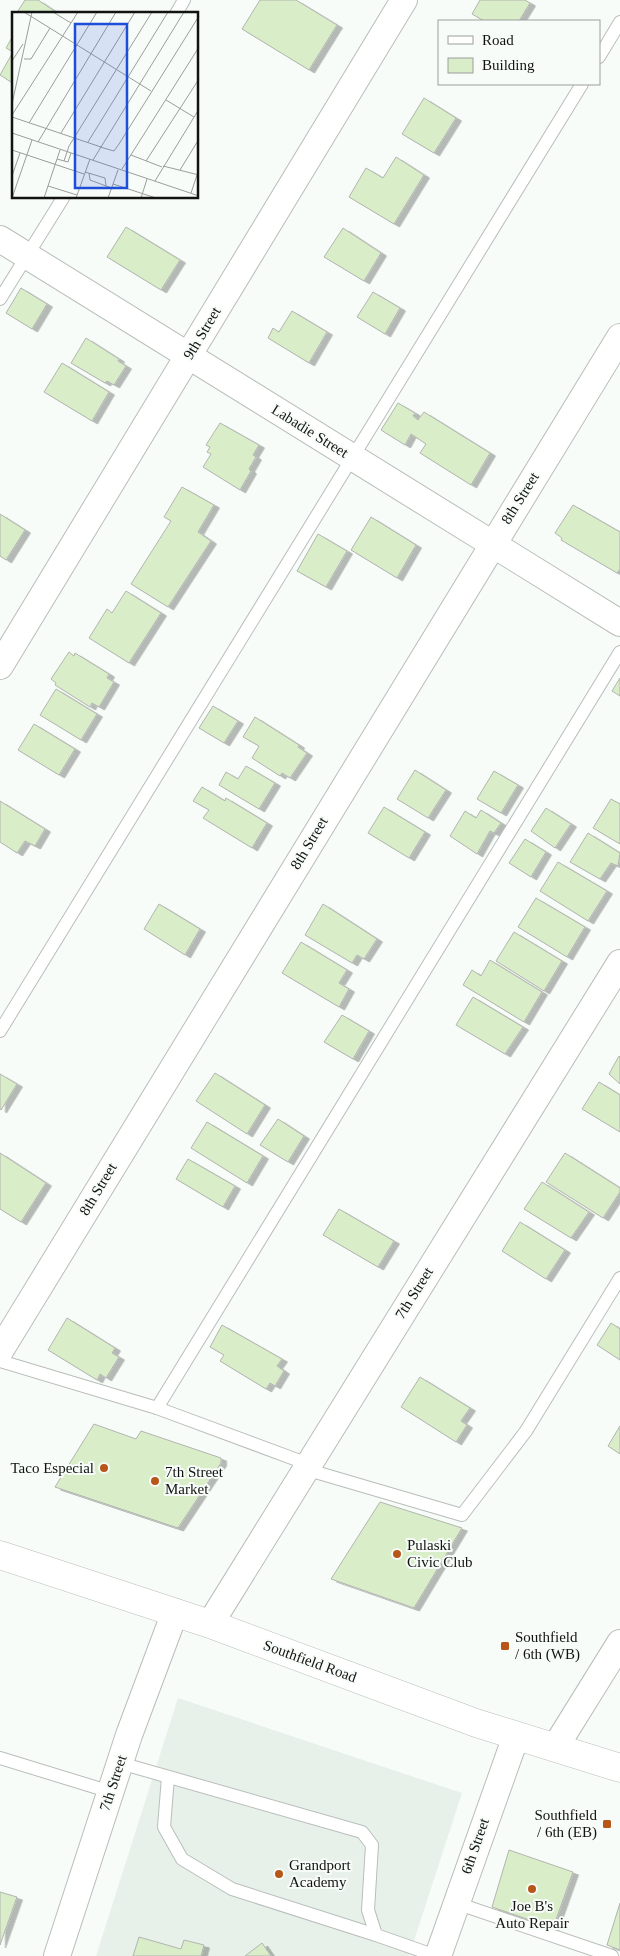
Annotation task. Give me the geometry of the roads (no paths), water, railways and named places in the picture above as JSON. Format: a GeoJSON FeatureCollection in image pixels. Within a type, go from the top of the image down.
{"type":"FeatureCollection","features":[{"type":"Feature","properties":{"kind":"main road","name":"Southfield Road"},"geometry":{"type":"LineString","coordinates":[[0,1555],[210,1624],[516,1736],[556,1746],[620,1768]]}},
{"type":"Feature","properties":{"kind":"street","name":"9th Street"},"geometry":{"type":"LineString","coordinates":[[0,666],[404,0]]}},
{"type":"Feature","properties":{"kind":"street","name":"Labadie Street"},"geometry":{"type":"LineString","coordinates":[[0,239],[620,623]]}},
{"type":"Feature","properties":{"kind":"street","name":"8th Street"},"geometry":{"type":"LineString","coordinates":[[0,1351],[620,337]]}},
{"type":"Feature","properties":{"kind":"street","name":"7th Street"},"geometry":{"type":"LineString","coordinates":[[210,1624],[620,962]]}},
{"type":"Feature","properties":{"kind":"street","name":"7th Street"},"geometry":{"type":"LineString","coordinates":[[57,1956],[120,1763],[174,1612]]}},
{"type":"Feature","properties":{"kind":"street"},"geometry":{"type":"LineString","coordinates":[[556,1746],[620,1643]]}},
{"type":"Feature","properties":{"kind":"street","name":"6th Street"},"geometry":{"type":"LineString","coordinates":[[437,1956],[516,1736]]}},
{"type":"Feature","properties":{"kind":"lane"},"geometry":{"type":"LineString","coordinates":[[177,12],[184,0]]}},
{"type":"Feature","properties":{"kind":"lane"},"geometry":{"type":"LineString","coordinates":[[600,55],[620,22]]}},
{"type":"Feature","properties":{"kind":"lane"},"geometry":{"type":"LineString","coordinates":[[0,1031],[354,458],[581,85]]}},
{"type":"Feature","properties":{"kind":"lane"},"geometry":{"type":"LineString","coordinates":[[0,299],[61,199]]}},
{"type":"Feature","properties":{"kind":"lane"},"geometry":{"type":"LineString","coordinates":[[157,1408],[620,652]]}},
{"type":"Feature","properties":{"kind":"lane"},"geometry":{"type":"LineString","coordinates":[[0,1361],[157,1408],[307,1466],[462,1516],[526,1431],[620,1278]]}},
{"type":"Feature","properties":{"kind":"lane"},"geometry":{"type":"LineString","coordinates":[[0,1758],[111,1792]]}},
{"type":"Feature","properties":{"kind":"lane"},"geometry":{"type":"LineString","coordinates":[[120,1763],[362,1832],[372,1845],[368,1910],[376,1935]]}},
{"type":"Feature","properties":{"kind":"lane"},"geometry":{"type":"LineString","coordinates":[[168,1777],[164,1827],[182,1859],[232,1889],[437,1956]]}},
{"type":"Feature","properties":{"kind":"lane"},"geometry":{"type":"LineString","coordinates":[[456,1903],[612,1956]]}},
{"type":"Feature","properties":{"kind":"place","name":"Taco Especial"},"geometry":{"type":"Point","coordinates":[104,1468]}},
{"type":"Feature","properties":{"kind":"place","name":"7th Street Market"},"geometry":{"type":"Point","coordinates":[155,1481]}},
{"type":"Feature","properties":{"kind":"place","name":"Pulaski Civic Club"},"geometry":{"type":"Point","coordinates":[397,1554]}},
{"type":"Feature","properties":{"kind":"place","name":"Southfield / 6th (WB)"},"geometry":{"type":"Point","coordinates":[505,1646]}},
{"type":"Feature","properties":{"kind":"place","name":"Southfield / 6th (EB)"},"geometry":{"type":"Point","coordinates":[607,1824]}},
{"type":"Feature","properties":{"kind":"place","name":"Grandport Academy"},"geometry":{"type":"Point","coordinates":[279,1874]}},
{"type":"Feature","properties":{"kind":"place","name":"Joe B's Auto Repair"},"geometry":{"type":"Point","coordinates":[532,1889]}}]}
